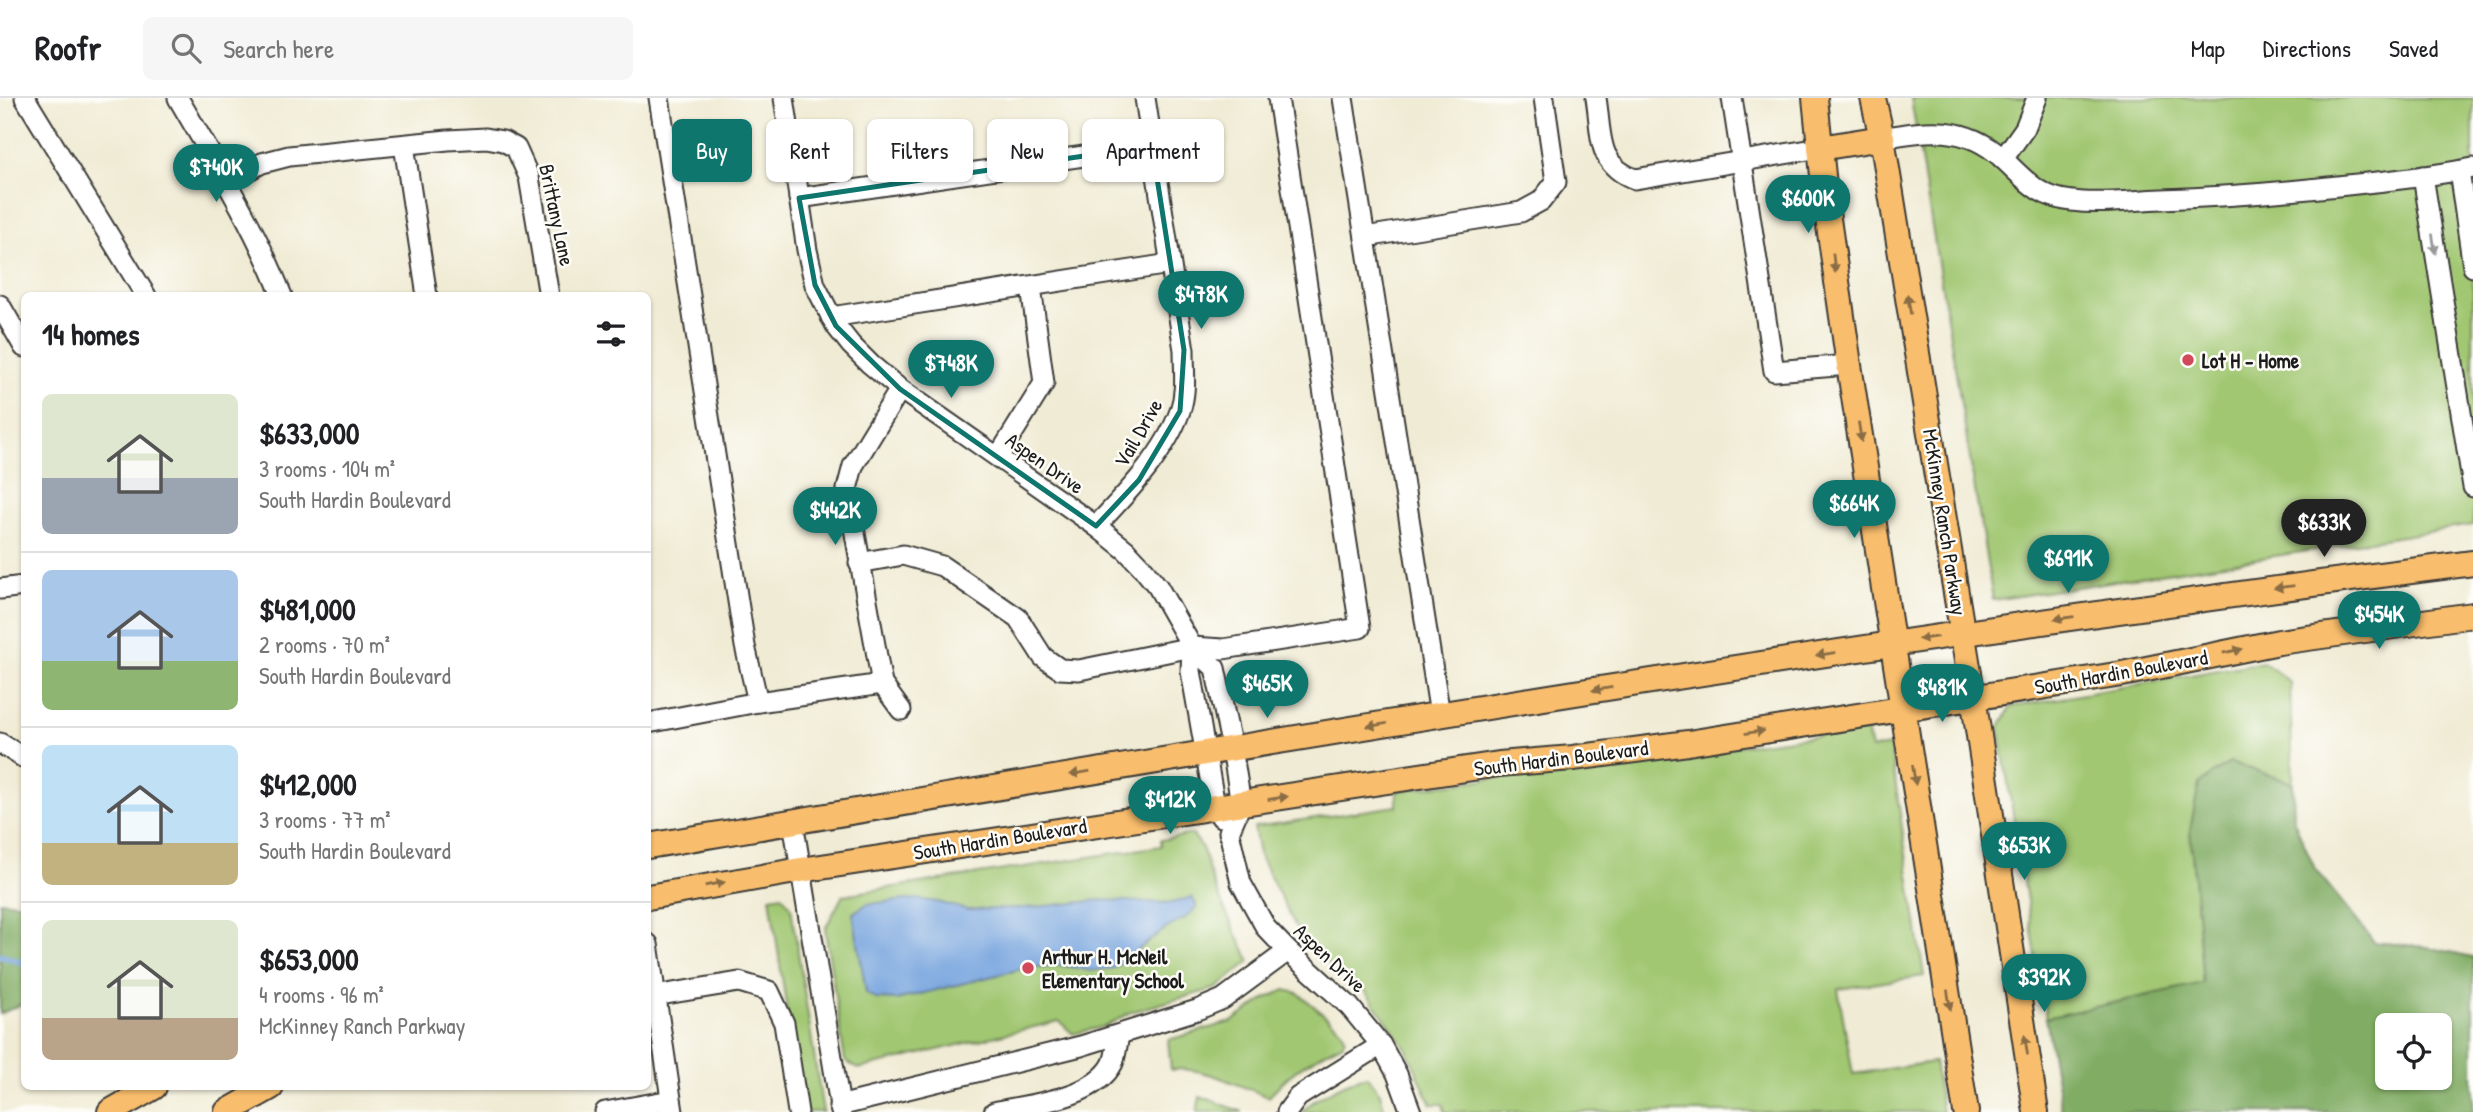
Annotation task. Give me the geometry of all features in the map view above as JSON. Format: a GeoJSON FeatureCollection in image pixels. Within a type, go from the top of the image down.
{"type":"FeatureCollection","features":[{"type":"Feature","properties":{"kind":"main road"},"geometry":{"type":"LineString","coordinates":[[1815,98],[1849,365],[1966,1112]]}},
{"type":"Feature","properties":{"kind":"main road","name":"McKinney Ranch Parkway"},"geometry":{"type":"LineString","coordinates":[[1873,98],[1882,138],[1963,633],[2036,1112]]}},
{"type":"Feature","properties":{"kind":"main road"},"geometry":{"type":"LineString","coordinates":[[1820,148],[1882,138]]}},
{"type":"Feature","properties":{"kind":"main road"},"geometry":{"type":"LineString","coordinates":[[651,846],[1206,752],[1894,643],[2473,563]]}},
{"type":"Feature","properties":{"kind":"main road","name":"South Hardin Boulevard"},"geometry":{"type":"LineString","coordinates":[[651,896],[801,870],[1215,806],[1499,764],[1573,758],[1688,743],[2122,674],[2279,642],[2473,615]]}},
{"type":"Feature","properties":{"kind":"main road"},"geometry":{"type":"LineString","coordinates":[[110,1112],[149,1090]]}},
{"type":"Feature","properties":{"kind":"main road"},"geometry":{"type":"LineString","coordinates":[[239,1109],[267,1090]]}},
{"type":"Feature","properties":{"kind":"street"},"geometry":{"type":"LineString","coordinates":[[25,98],[144,292]]}},
{"type":"Feature","properties":{"kind":"street"},"geometry":{"type":"LineString","coordinates":[[178,98],[227,182],[271,267],[280,292]]}},
{"type":"Feature","properties":{"kind":"street"},"geometry":{"type":"LineString","coordinates":[[659,98],[743,632],[758,702]]}},
{"type":"Feature","properties":{"kind":"street","name":"Aspen Drive"},"geometry":{"type":"LineString","coordinates":[[784,98],[807,250],[815,285],[831,317],[851,345],[900,389],[1096,526],[1126,550],[1158,587],[1192,647],[1214,668],[1241,804]]}},
{"type":"Feature","properties":{"kind":"street","name":"Vail Drive"},"geometry":{"type":"LineString","coordinates":[[1144,98],[1148,119]]}},
{"type":"Feature","properties":{"kind":"street"},"geometry":{"type":"LineString","coordinates":[[859,563],[903,555],[942,566],[1018,618],[1042,657],[1059,669],[1079,670],[1192,647],[1223,649],[1360,628],[1278,98]]}},
{"type":"Feature","properties":{"kind":"street"},"geometry":{"type":"LineString","coordinates":[[1343,98],[1440,715]]}},
{"type":"Feature","properties":{"kind":"street"},"geometry":{"type":"LineString","coordinates":[[1365,237],[1521,212],[1541,201],[1556,182],[1544,98]]}},
{"type":"Feature","properties":{"kind":"street"},"geometry":{"type":"LineString","coordinates":[[1596,98],[1605,158],[1621,174],[1635,179],[1820,148]]}},
{"type":"Feature","properties":{"kind":"street"},"geometry":{"type":"LineString","coordinates":[[1732,98],[1774,371],[1849,365]]}},
{"type":"Feature","properties":{"kind":"street"},"geometry":{"type":"LineString","coordinates":[[2004,159],[2020,138],[2037,98]]}},
{"type":"Feature","properties":{"kind":"street"},"geometry":{"type":"LineString","coordinates":[[1882,138],[1923,131],[1944,131],[1968,137],[2004,159],[2031,186],[2042,193],[2055,198],[2085,202],[2232,196],[2466,170],[2473,267]]}},
{"type":"Feature","properties":{"kind":"street","name":"Brittany Lane"},"geometry":{"type":"LineString","coordinates":[[227,182],[262,163],[289,156],[486,138],[503,141],[516,148],[529,177],[549,292]]}},
{"type":"Feature","properties":{"kind":"street"},"geometry":{"type":"LineString","coordinates":[[404,145],[426,292]]}},
{"type":"Feature","properties":{"kind":"street"},"geometry":{"type":"LineString","coordinates":[[799,198],[1082,156]]}},
{"type":"Feature","properties":{"kind":"street"},"geometry":{"type":"LineString","coordinates":[[2424,176],[2473,487]]}},
{"type":"Feature","properties":{"kind":"street","name":"Vail Drive"},"geometry":{"type":"LineString","coordinates":[[1096,526],[1139,480],[1161,447],[1180,411],[1185,386],[1184,350],[1157,182]]}},
{"type":"Feature","properties":{"kind":"street"},"geometry":{"type":"LineString","coordinates":[[831,317],[1170,264]]}},
{"type":"Feature","properties":{"kind":"street"},"geometry":{"type":"LineString","coordinates":[[998,457],[1044,383],[1031,287]]}},
{"type":"Feature","properties":{"kind":"street"},"geometry":{"type":"LineString","coordinates":[[0,305],[21,342]]}},
{"type":"Feature","properties":{"kind":"street"},"geometry":{"type":"LineString","coordinates":[[900,389],[853,466],[847,489],[883,684],[901,710]]}},
{"type":"Feature","properties":{"kind":"street"},"geometry":{"type":"LineString","coordinates":[[0,589],[21,586]]}},
{"type":"Feature","properties":{"kind":"street","name":"Aspen Drive"},"geometry":{"type":"LineString","coordinates":[[1192,647],[1191,671],[1215,806],[1229,832],[1241,883],[1266,928],[1349,1006],[1381,1045],[1397,1074],[1411,1112]]}},
{"type":"Feature","properties":{"kind":"street"},"geometry":{"type":"LineString","coordinates":[[651,722],[758,702],[883,684]]}},
{"type":"Feature","properties":{"kind":"street"},"geometry":{"type":"LineString","coordinates":[[0,743],[21,756]]}},
{"type":"Feature","properties":{"kind":"street"},"geometry":{"type":"LineString","coordinates":[[1229,832],[1241,804]]}},
{"type":"Feature","properties":{"kind":"street"},"geometry":{"type":"LineString","coordinates":[[793,822],[840,1109],[1119,1036],[1128,1030],[1197,1010],[1223,999],[1288,951]]}},
{"type":"Feature","properties":{"kind":"street"},"geometry":{"type":"LineString","coordinates":[[605,1112],[672,1106],[651,970]]}},
{"type":"Feature","properties":{"kind":"street"},"geometry":{"type":"LineString","coordinates":[[654,996],[739,982],[769,991],[784,1023],[797,1112]]}},
{"type":"Feature","properties":{"kind":"street"},"geometry":{"type":"LineString","coordinates":[[994,1112],[1073,1094],[1097,1083],[1113,1063],[1119,1036]]}},
{"type":"Feature","properties":{"kind":"street"},"geometry":{"type":"LineString","coordinates":[[1287,1112],[1298,1097],[1381,1045]]}},
{"type":"Feature","properties":{"kind":"highlighted area"},"geometry":{"type":"Polygon","coordinates":[[[1152,146],[1184,350],[1180,411],[1139,480],[1096,526],[900,389],[836,326],[815,285],[799,198],[1152,146]]]}},
{"type":"Feature","properties":{"kind":"green space"},"geometry":{"type":"Polygon","coordinates":[[[1911,98],[2473,98],[2473,525],[1993,600],[1911,98]]]}},
{"type":"Feature","properties":{"kind":"green space"},"geometry":{"type":"Polygon","coordinates":[[[2263,662],[2290,682],[2293,783],[2230,762],[2190,830],[2203,983],[2046,1018],[1999,728],[2011,707],[2263,662]]]}},
{"type":"Feature","properties":{"kind":"green space"},"geometry":{"type":"Polygon","coordinates":[[[1867,729],[1871,749],[1890,746],[1924,976],[1838,989],[1853,1074],[1934,1062],[1942,1112],[1445,1112],[1443,1104],[1431,1104],[1406,1048],[1365,991],[1306,947],[1259,855],[1254,827],[1397,806],[1397,791],[1867,729]]]}},
{"type":"Feature","properties":{"kind":"green space"},"geometry":{"type":"Polygon","coordinates":[[[2230,762],[2293,783],[2294,821],[2315,869],[2374,942],[2427,947],[2473,957],[2473,1112],[2062,1112],[2046,1018],[2203,983],[2190,830],[2199,784],[2230,762]]]}},
{"type":"Feature","properties":{"kind":"green space"},"geometry":{"type":"Polygon","coordinates":[[[1192,834],[1203,851],[1209,872],[1250,961],[1217,988],[1131,1012],[1106,1026],[1073,1034],[1059,1021],[858,1069],[845,1061],[825,929],[843,895],[1161,846],[1161,840],[1192,834]]]}},
{"type":"Feature","properties":{"kind":"green space"},"geometry":{"type":"Polygon","coordinates":[[[782,895],[791,907],[823,1112],[802,1112],[770,897],[782,895]]]}},
{"type":"Feature","properties":{"kind":"green space"},"geometry":{"type":"Polygon","coordinates":[[[0,901],[21,904],[21,1004],[0,1014],[0,901]]]}},
{"type":"Feature","properties":{"kind":"green space"},"geometry":{"type":"Polygon","coordinates":[[[1285,990],[1298,993],[1341,1029],[1345,1037],[1343,1043],[1312,1059],[1276,1088],[1269,1097],[1207,1074],[1182,1069],[1171,1070],[1168,1040],[1231,1022],[1265,999],[1285,990]]]}},
{"type":"Feature","properties":{"kind":"green space"},"geometry":{"type":"Polygon","coordinates":[[[1367,1076],[1380,1093],[1385,1112],[1302,1112],[1332,1090],[1367,1076]]]}},
{"type":"Feature","properties":{"kind":"green space"},"geometry":{"type":"Polygon","coordinates":[[[1200,1096],[1243,1112],[1197,1112],[1200,1096]]]}},
{"type":"Feature","properties":{"kind":"water"},"geometry":{"type":"Polygon","coordinates":[[[1192,897],[1197,907],[1185,918],[1164,930],[1114,968],[1091,971],[1060,965],[1026,968],[896,1000],[876,999],[866,993],[853,913],[867,904],[916,899],[968,910],[1025,908],[1101,900],[1172,903],[1192,897]]]}},
{"type":"Feature","properties":{"kind":"waterway"},"geometry":{"type":"LineString","coordinates":[[0,955],[21,962]]}},
{"type":"Feature","properties":{"kind":"place","name":"Lot H - Home"},"geometry":{"type":"Point","coordinates":[2188,360]}},
{"type":"Feature","properties":{"kind":"place","name":"Arthur H. McNeil Elementary School"},"geometry":{"type":"Point","coordinates":[1028,968]}}]}
